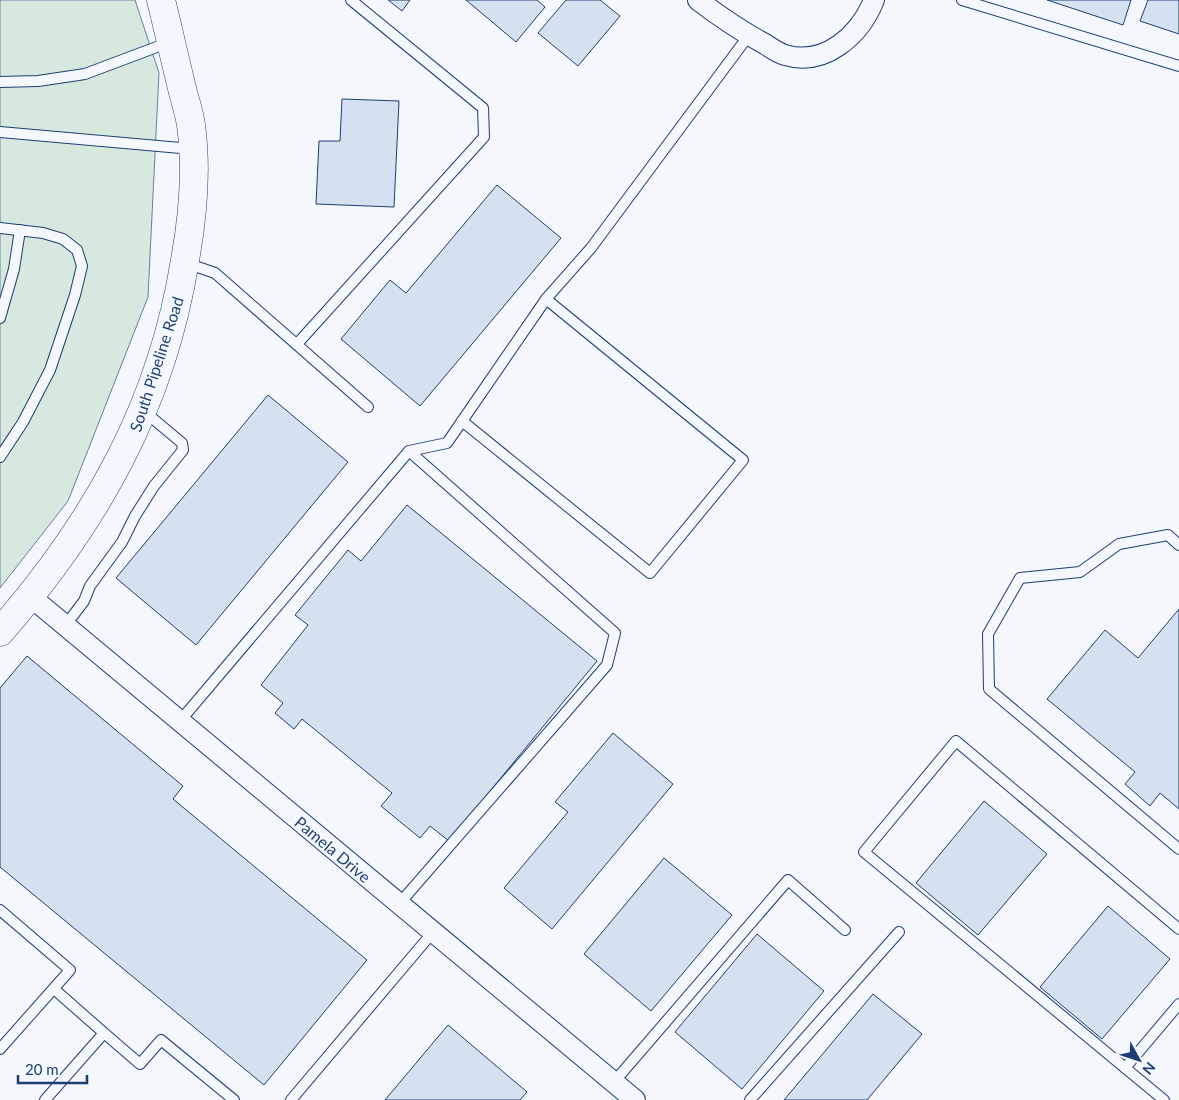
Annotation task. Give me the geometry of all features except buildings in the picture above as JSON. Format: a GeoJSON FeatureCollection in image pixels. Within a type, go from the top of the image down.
{"type":"FeatureCollection","features":[{"type":"Feature","properties":{"kind":"street","name":"South Pipeline Road"},"geometry":{"type":"LineString","coordinates":[[0,632],[30,597],[72,541],[122,459],[144,411],[179,301],[193,211],[191,125],[161,0]]}},
{"type":"Feature","properties":{"kind":"street"},"geometry":{"type":"LineString","coordinates":[[698,0],[728,23],[785,55],[810,58],[833,51],[846,41],[860,26],[874,0]]}},
{"type":"Feature","properties":{"kind":"street","name":"Pamela Drive"},"geometry":{"type":"LineString","coordinates":[[30,597],[635,1100]]}},
{"type":"Feature","properties":{"kind":"lane"},"geometry":{"type":"LineString","coordinates":[[297,344],[484,137],[483,108],[351,0]]}},
{"type":"Feature","properties":{"kind":"lane"},"geometry":{"type":"LineString","coordinates":[[962,0],[1179,66]]}},
{"type":"Feature","properties":{"kind":"lane"},"geometry":{"type":"LineString","coordinates":[[180,721],[410,451],[447,443],[546,299],[591,248],[749,35]]}},
{"type":"Feature","properties":{"kind":"lane"},"geometry":{"type":"LineString","coordinates":[[0,82],[38,81],[85,74],[171,41]]}},
{"type":"Feature","properties":{"kind":"lane"},"geometry":{"type":"LineString","coordinates":[[0,132],[192,149]]}},
{"type":"Feature","properties":{"kind":"lane"},"geometry":{"type":"LineString","coordinates":[[0,228],[43,233],[63,239],[77,250],[82,266],[75,295],[50,370],[23,422],[0,456]]}},
{"type":"Feature","properties":{"kind":"lane"},"geometry":{"type":"LineString","coordinates":[[0,318],[14,269],[20,230]]}},
{"type":"Feature","properties":{"kind":"lane"},"geometry":{"type":"LineString","coordinates":[[185,263],[215,273],[368,406]]}},
{"type":"Feature","properties":{"kind":"lane"},"geometry":{"type":"LineString","coordinates":[[462,421],[650,573],[743,460],[546,299]]}},
{"type":"Feature","properties":{"kind":"lane"},"geometry":{"type":"LineString","coordinates":[[65,626],[84,601],[90,586],[122,542],[135,516],[154,486],[183,450],[182,443],[144,411]]}},
{"type":"Feature","properties":{"kind":"lane"},"geometry":{"type":"LineString","coordinates":[[399,904],[607,665],[615,633],[410,451]]}},
{"type":"Feature","properties":{"kind":"lane"},"geometry":{"type":"LineString","coordinates":[[1179,545],[1168,535],[1119,544],[1080,572],[1020,578],[988,634],[989,689],[1179,849]]}},
{"type":"Feature","properties":{"kind":"lane"},"geometry":{"type":"LineString","coordinates":[[1164,1100],[864,852],[956,741],[1179,929]]}},
{"type":"Feature","properties":{"kind":"lane"},"geometry":{"type":"LineString","coordinates":[[614,1082],[788,880],[845,930]]}},
{"type":"Feature","properties":{"kind":"lane"},"geometry":{"type":"LineString","coordinates":[[0,910],[70,970],[0,1049]]}},
{"type":"Feature","properties":{"kind":"lane"},"geometry":{"type":"LineString","coordinates":[[291,1100],[433,932]]}},
{"type":"Feature","properties":{"kind":"lane"},"geometry":{"type":"LineString","coordinates":[[750,1100],[899,932]]}},
{"type":"Feature","properties":{"kind":"lane"},"geometry":{"type":"LineString","coordinates":[[54,989],[140,1064],[161,1040],[234,1100]]}},
{"type":"Feature","properties":{"kind":"lane"},"geometry":{"type":"LineString","coordinates":[[1126,1068],[1179,1004]]}},
{"type":"Feature","properties":{"kind":"lane"},"geometry":{"type":"LineString","coordinates":[[45,1100],[104,1033]]}},
{"type":"Feature","properties":{"kind":"shaded area"},"geometry":{"type":"Polygon","coordinates":[[[0,0],[135,0],[159,73],[148,297],[68,501],[0,588],[0,0]]]}}]}
